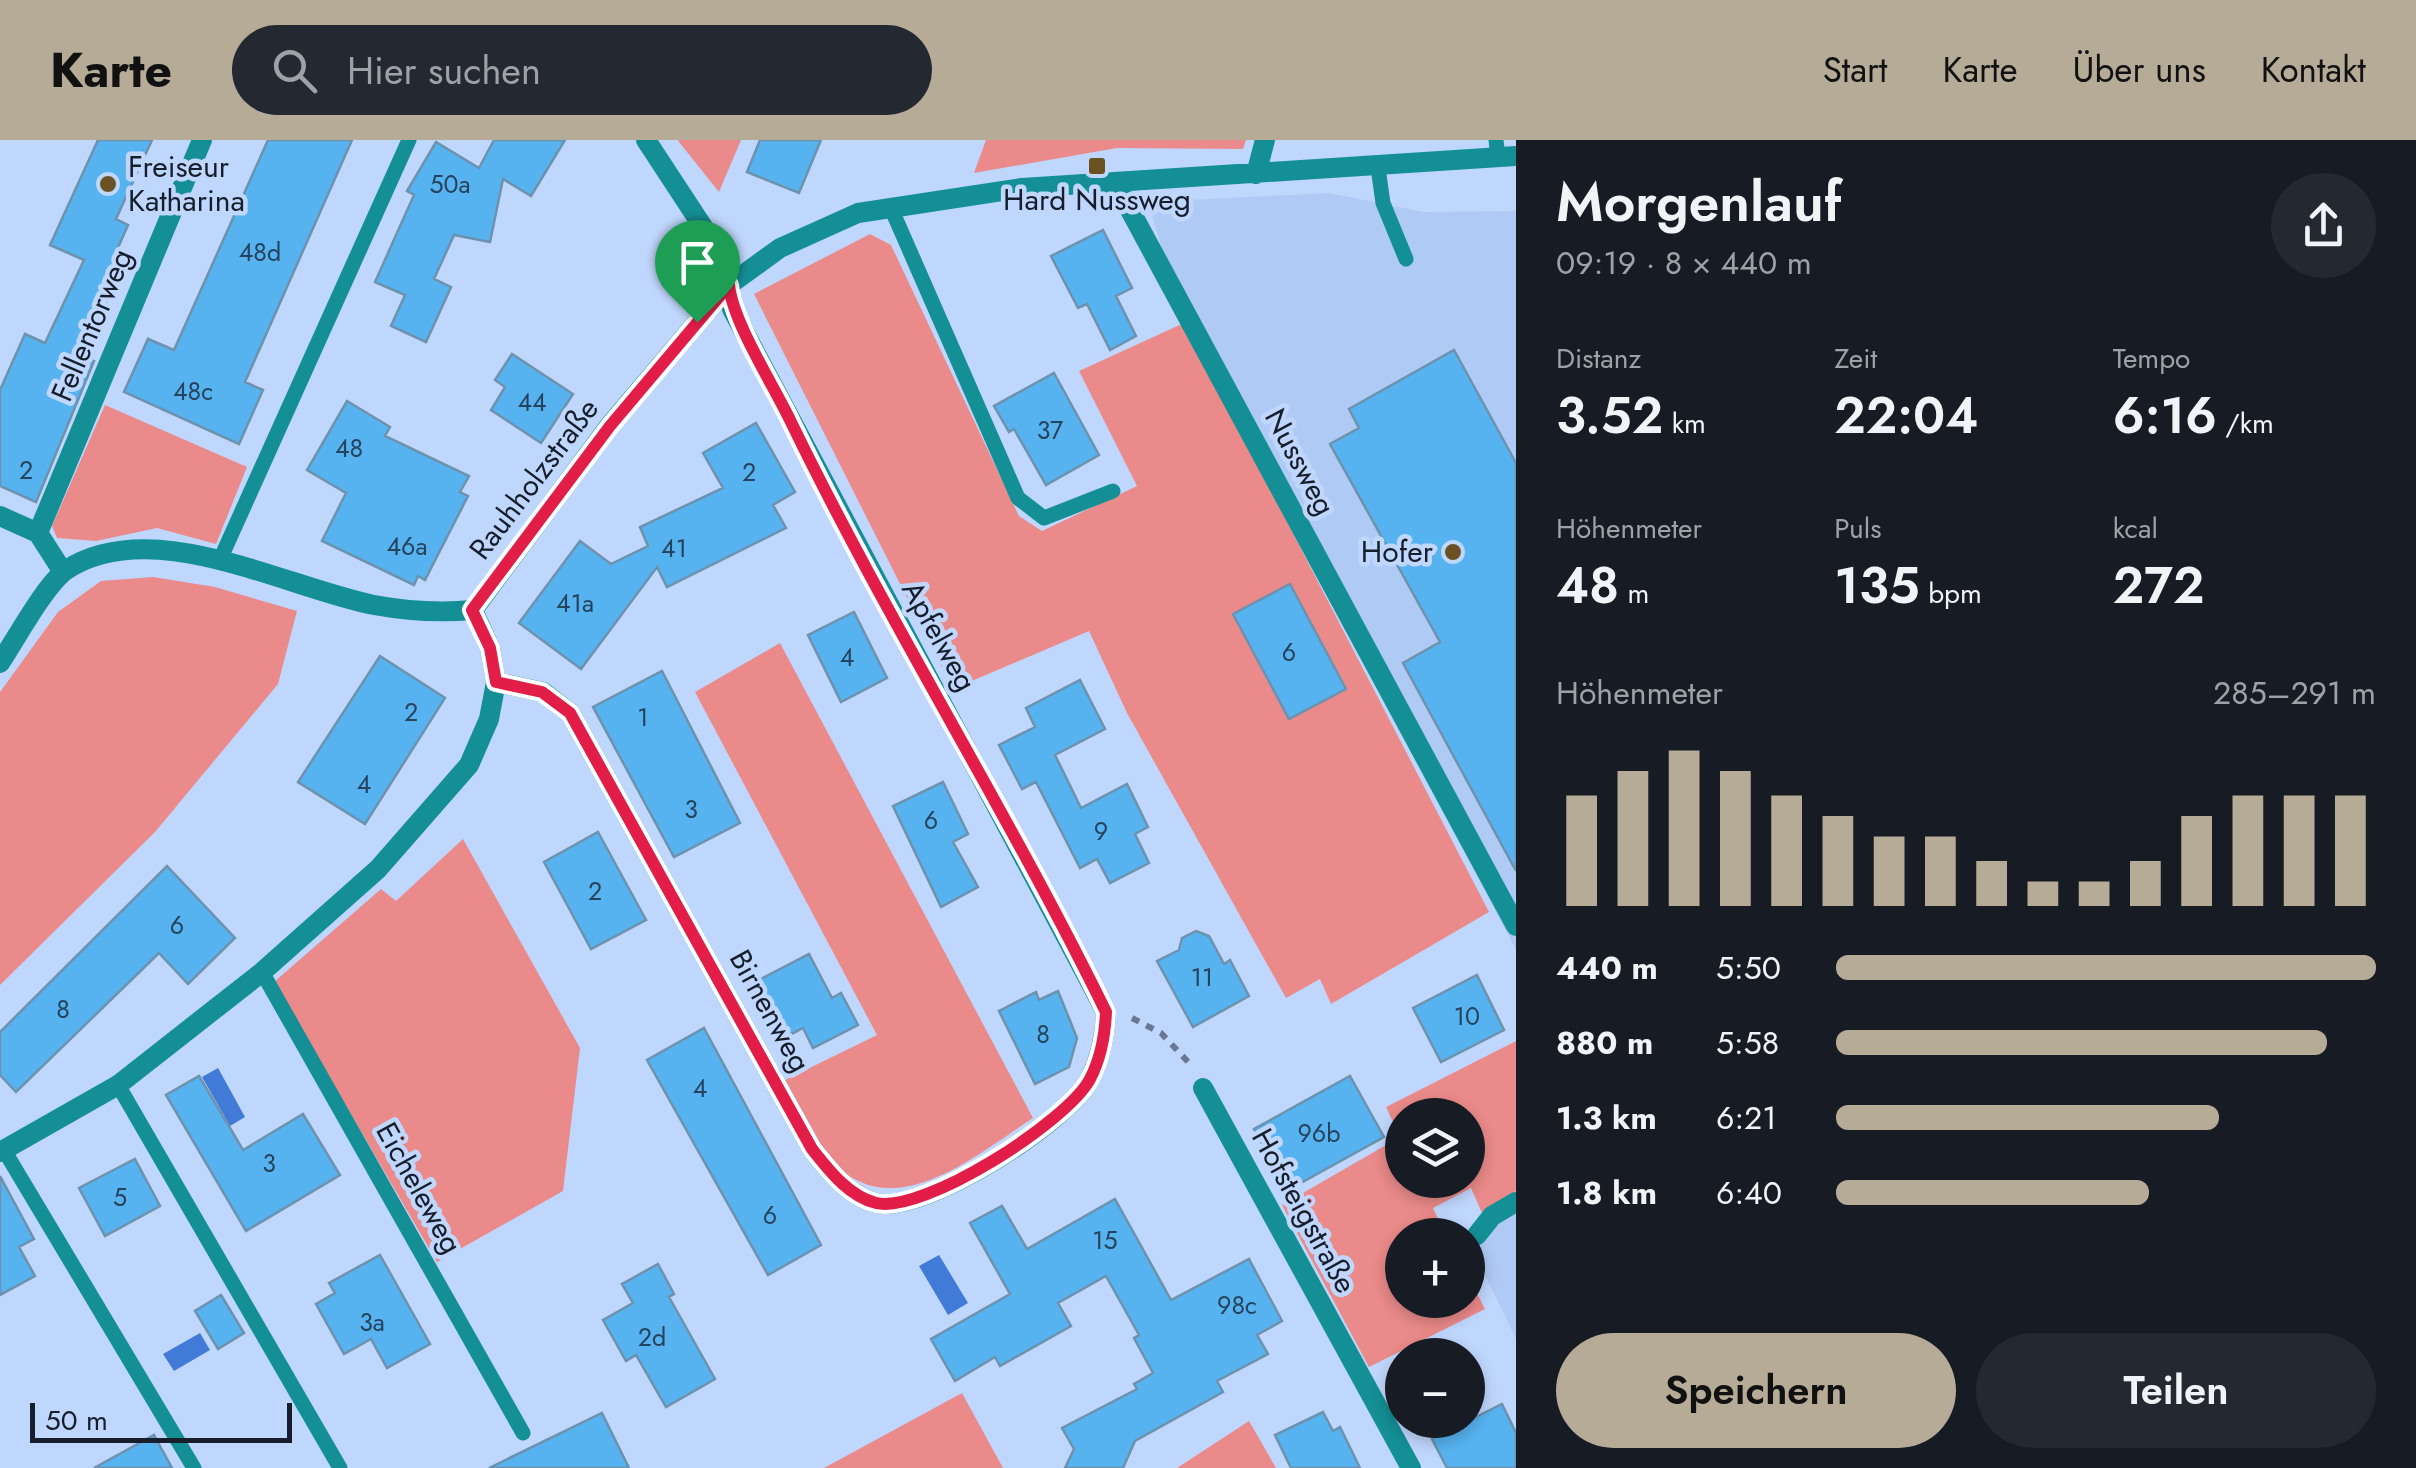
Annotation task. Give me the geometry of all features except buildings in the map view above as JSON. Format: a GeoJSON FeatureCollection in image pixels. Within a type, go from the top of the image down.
{"type":"FeatureCollection","features":[{"type":"Feature","properties":{"kind":"street","name":"Fellentorweg"},"geometry":{"type":"LineString","coordinates":[[38,533],[202,140]]}},
{"type":"Feature","properties":{"kind":"street","name":"Apfelweg"},"geometry":{"type":"LineString","coordinates":[[646,140],[724,258],[732,309],[750,336],[809,458],[1106,1012]]}},
{"type":"Feature","properties":{"kind":"street"},"geometry":{"type":"LineString","coordinates":[[1256,174],[1264,140]]}},
{"type":"Feature","properties":{"kind":"street","name":"Rauhholzstraße"},"geometry":{"type":"LineString","coordinates":[[472,610],[610,426],[729,285],[780,248],[858,213],[1022,188],[1378,168],[1504,151]]}},
{"type":"Feature","properties":{"kind":"street","name":"Nussweg"},"geometry":{"type":"LineString","coordinates":[[1116,184],[1516,926]]}},
{"type":"Feature","properties":{"kind":"street"},"geometry":{"type":"LineString","coordinates":[[0,516],[38,533],[62,572]]}},
{"type":"Feature","properties":{"kind":"street"},"geometry":{"type":"LineString","coordinates":[[0,663],[62,572],[92,557],[160,548],[373,605],[444,613],[472,610],[490,648],[496,682],[489,719],[469,765],[378,870],[262,972],[118,1086],[2,1151]]}},
{"type":"Feature","properties":{"kind":"street","name":"Birnenweg"},"geometry":{"type":"LineString","coordinates":[[496,682],[542,692],[570,713],[812,1149],[841,1184],[877,1203],[921,1198],[993,1159],[1064,1111],[1090,1080],[1105,1039],[1106,1012]]}},
{"type":"Feature","properties":{"kind":"street","name":"Hofsteigstraße"},"geometry":{"type":"LineString","coordinates":[[1202,1088],[1411,1468]]}},
{"type":"Feature","properties":{"kind":"street"},"geometry":{"type":"LineString","coordinates":[[1485,1225],[1492,1216],[1516,1202]]}},
{"type":"Feature","properties":{"kind":"lane"},"geometry":{"type":"LineString","coordinates":[[219,562],[409,140]]}},
{"type":"Feature","properties":{"kind":"lane"},"geometry":{"type":"LineString","coordinates":[[1378,168],[1383,204],[1406,258]]}},
{"type":"Feature","properties":{"kind":"lane"},"geometry":{"type":"LineString","coordinates":[[891,208],[1018,498],[1044,518],[1113,491]]}},
{"type":"Feature","properties":{"kind":"lane","name":"Eicheleweg"},"geometry":{"type":"LineString","coordinates":[[262,972],[523,1433]]}},
{"type":"Feature","properties":{"kind":"lane"},"geometry":{"type":"LineString","coordinates":[[118,1086],[340,1468]]}},
{"type":"Feature","properties":{"kind":"lane"},"geometry":{"type":"LineString","coordinates":[[2,1151],[194,1468]]}},
{"type":"Feature","properties":{"kind":"path"},"geometry":{"type":"LineString","coordinates":[[1106,1012],[1133,1018],[1161,1033],[1185,1054],[1202,1088]]}},
{"type":"Feature","properties":{"kind":"shaded area"},"geometry":{"type":"Polygon","coordinates":[[[741,140],[719,192],[679,142],[741,140]]]}},
{"type":"Feature","properties":{"kind":"shaded area"},"geometry":{"type":"Polygon","coordinates":[[[986,140],[1246,140],[1243,149],[1117,148],[974,173],[986,140]]]}},
{"type":"Feature","properties":{"kind":"shaded area"},"geometry":{"type":"Polygon","coordinates":[[[1329,193],[1424,212],[1516,211],[1516,950],[1184,323],[1148,202],[1329,193]]]}},
{"type":"Feature","properties":{"kind":"shaded area"},"geometry":{"type":"Polygon","coordinates":[[[870,234],[891,245],[1019,516],[1042,531],[1137,486],[1079,371],[1184,323],[1489,912],[1331,1004],[1320,979],[1286,998],[1127,713],[1089,631],[953,689],[754,294],[870,234]]]}},
{"type":"Feature","properties":{"kind":"shaded area"},"geometry":{"type":"Polygon","coordinates":[[[105,405],[247,467],[216,544],[157,528],[96,541],[57,538],[52,526],[105,405]]]}},
{"type":"Feature","properties":{"kind":"shaded area"},"geometry":{"type":"Polygon","coordinates":[[[153,577],[215,587],[297,611],[278,684],[155,832],[0,985],[0,692],[58,612],[101,581],[153,577]]]}},
{"type":"Feature","properties":{"kind":"shaded area"},"geometry":{"type":"Polygon","coordinates":[[[780,643],[1033,1118],[961,1165],[908,1186],[882,1188],[856,1180],[832,1161],[785,1080],[877,1035],[695,692],[780,643]]]}},
{"type":"Feature","properties":{"kind":"shaded area"},"geometry":{"type":"Polygon","coordinates":[[[463,839],[580,1048],[563,1191],[437,1262],[274,982],[381,889],[396,901],[463,839]]]}},
{"type":"Feature","properties":{"kind":"shaded area"},"geometry":{"type":"Polygon","coordinates":[[[1516,1041],[1516,1191],[1482,1213],[1475,1198],[1485,1198],[1485,1098],[1404,1098],[1516,1041]]]}},
{"type":"Feature","properties":{"kind":"shaded area"},"geometry":{"type":"Polygon","coordinates":[[[1385,1146],[1385,1198],[1452,1198],[1433,1208],[1438,1218],[1385,1218],[1385,1318],[1467,1318],[1427,1338],[1385,1338],[1385,1359],[1369,1367],[1282,1205],[1385,1146]]]}},
{"type":"Feature","properties":{"kind":"shaded area"},"geometry":{"type":"Polygon","coordinates":[[[1516,1211],[1516,1339],[1485,1275],[1485,1230],[1516,1211]]]}},
{"type":"Feature","properties":{"kind":"shaded area"},"geometry":{"type":"Polygon","coordinates":[[[962,1393],[1003,1468],[824,1468],[962,1393]]]}},
{"type":"Feature","properties":{"kind":"shaded area"},"geometry":{"type":"Polygon","coordinates":[[[1249,1421],[1276,1468],[1177,1468],[1249,1421]]]}},
{"type":"Feature","properties":{"kind":"water"},"geometry":{"type":"Polygon","coordinates":[[[218,1068],[245,1117],[230,1126],[202,1077],[218,1068]]]}},
{"type":"Feature","properties":{"kind":"water"},"geometry":{"type":"Polygon","coordinates":[[[939,1255],[968,1303],[948,1315],[919,1266],[939,1255]]]}},
{"type":"Feature","properties":{"kind":"water"},"geometry":{"type":"Polygon","coordinates":[[[200,1333],[210,1350],[174,1371],[163,1354],[200,1333]]]}},
{"type":"Feature","properties":{"kind":"place","name":"Hard Nussweg"},"geometry":{"type":"Point","coordinates":[1097,166]}},
{"type":"Feature","properties":{"kind":"place","name":"Freiseur Katharina"},"geometry":{"type":"Point","coordinates":[108,184]}},
{"type":"Feature","properties":{"kind":"place","name":"Hofer"},"geometry":{"type":"Point","coordinates":[1453,552]}},
{"type":"Feature","properties":{"kind":"route"},"geometry":{"type":"LineString","coordinates":[[729,285],[732,309],[750,336],[809,458],[1106,1012],[1105,1039],[1090,1080],[1064,1111],[993,1159],[921,1198],[877,1203],[841,1184],[812,1149],[570,713],[542,692],[496,682],[490,648],[472,610],[610,426],[697,322],[729,285]]}}]}
